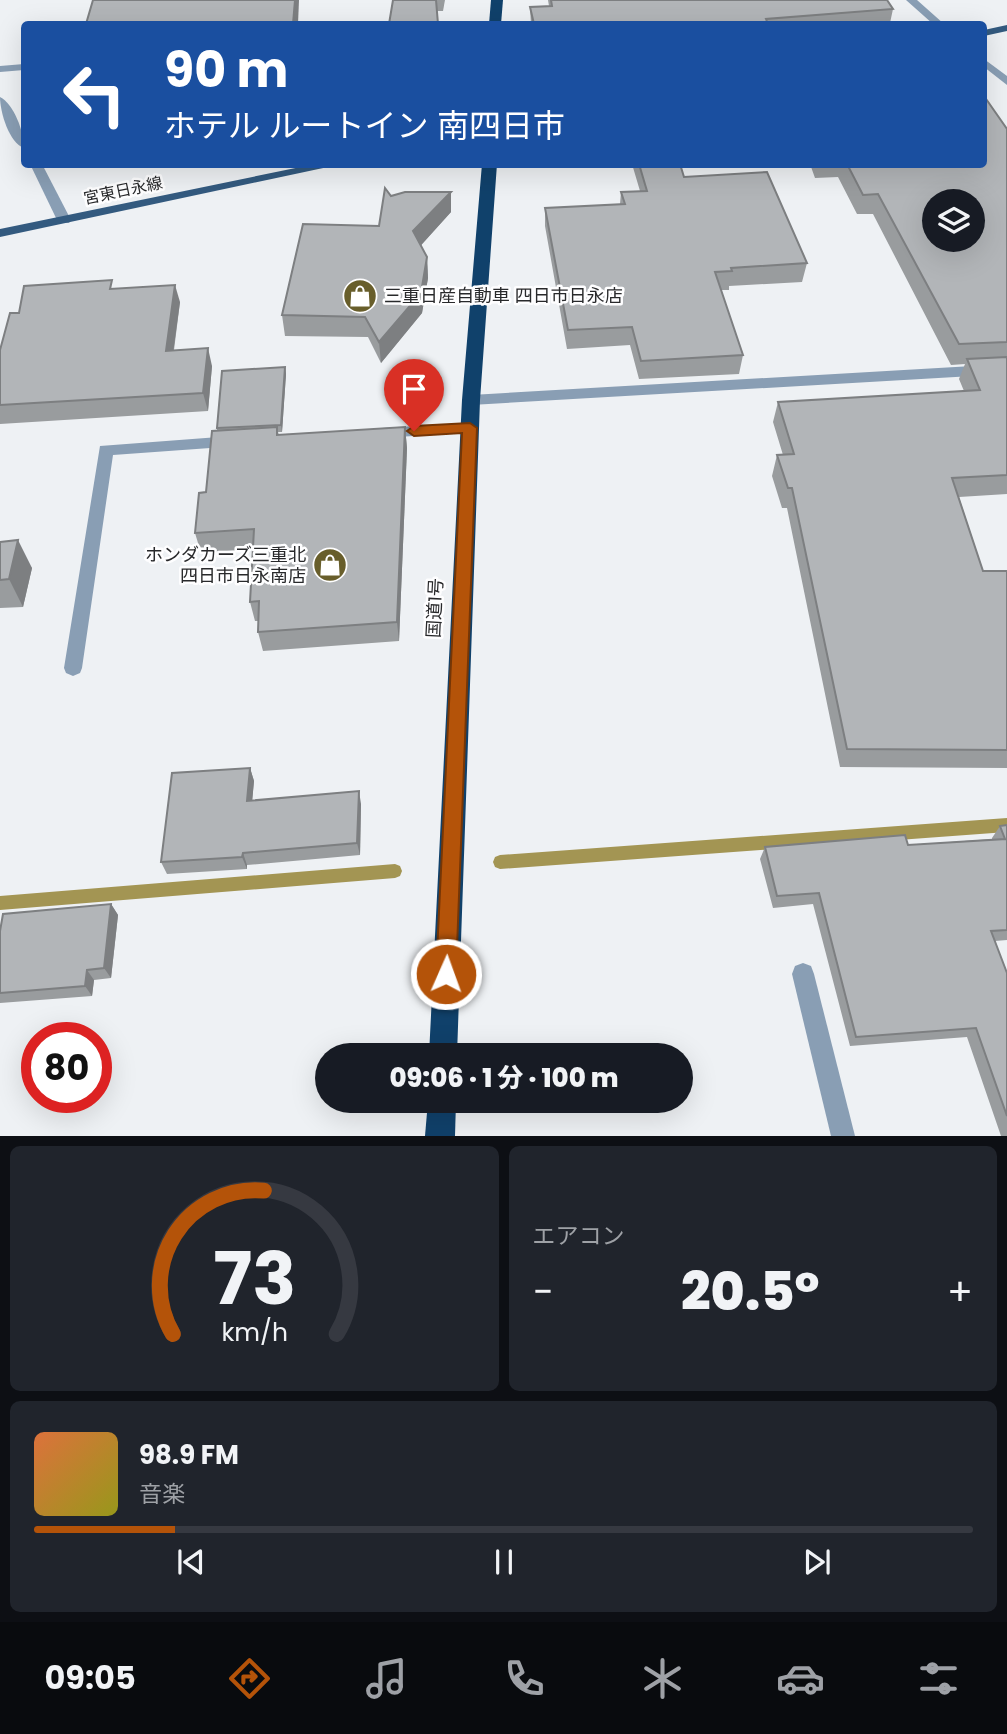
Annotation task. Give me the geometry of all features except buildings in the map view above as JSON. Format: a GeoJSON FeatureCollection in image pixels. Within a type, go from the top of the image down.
{"type":"FeatureCollection","features":[{"type":"Feature","properties":{"kind":"highway"},"geometry":{"type":"LineString","coordinates":[[495,21],[497,0]]}},
{"type":"Feature","properties":{"kind":"highway","name":"国道1号"},"geometry":{"type":"LineString","coordinates":[[444,1043],[471,400],[490,168]]}},
{"type":"Feature","properties":{"kind":"highway"},"geometry":{"type":"LineString","coordinates":[[440,1136],[441,1113]]}},
{"type":"Feature","properties":{"kind":"main road"},"geometry":{"type":"LineString","coordinates":[[987,32],[1007,28]]}},
{"type":"Feature","properties":{"kind":"main road","name":"宮東日永線"},"geometry":{"type":"LineString","coordinates":[[0,233],[317,168]]}},
{"type":"Feature","properties":{"kind":"street"},"geometry":{"type":"LineString","coordinates":[[911,0],[936,21]]}},
{"type":"Feature","properties":{"kind":"street"},"geometry":{"type":"LineString","coordinates":[[987,65],[1007,82]]}},
{"type":"Feature","properties":{"kind":"street"},"geometry":{"type":"LineString","coordinates":[[0,69],[21,67]]}},
{"type":"Feature","properties":{"kind":"street"},"geometry":{"type":"LineString","coordinates":[[0,101],[21,139]]}},
{"type":"Feature","properties":{"kind":"street"},"geometry":{"type":"LineString","coordinates":[[38,168],[64,220]]}},
{"type":"Feature","properties":{"kind":"street"},"geometry":{"type":"LineString","coordinates":[[471,400],[1007,369]]}},
{"type":"Feature","properties":{"kind":"street"},"geometry":{"type":"LineString","coordinates":[[358,434],[470,428]]}},
{"type":"Feature","properties":{"kind":"street"},"geometry":{"type":"LineString","coordinates":[[73,668],[107,450],[246,441]]}},
{"type":"Feature","properties":{"kind":"street"},"geometry":{"type":"LineString","coordinates":[[803,974],[843,1136]]}},
{"type":"Feature","properties":{"kind":"waterway"},"geometry":{"type":"LineString","coordinates":[[500,862],[1007,825]]}},
{"type":"Feature","properties":{"kind":"waterway"},"geometry":{"type":"LineString","coordinates":[[0,903],[395,871]]}},
{"type":"Feature","properties":{"kind":"place","name":"三重日産自動車 四日市日永店"},"geometry":{"type":"Point","coordinates":[360,296]}},
{"type":"Feature","properties":{"kind":"place","name":"ホンダカーズ三重北 四日市日永南店"},"geometry":{"type":"Point","coordinates":[330,565]}},
{"type":"Feature","properties":{"kind":"route"},"geometry":{"type":"LineString","coordinates":[[414,431],[470,428],[446,974]]}}]}
